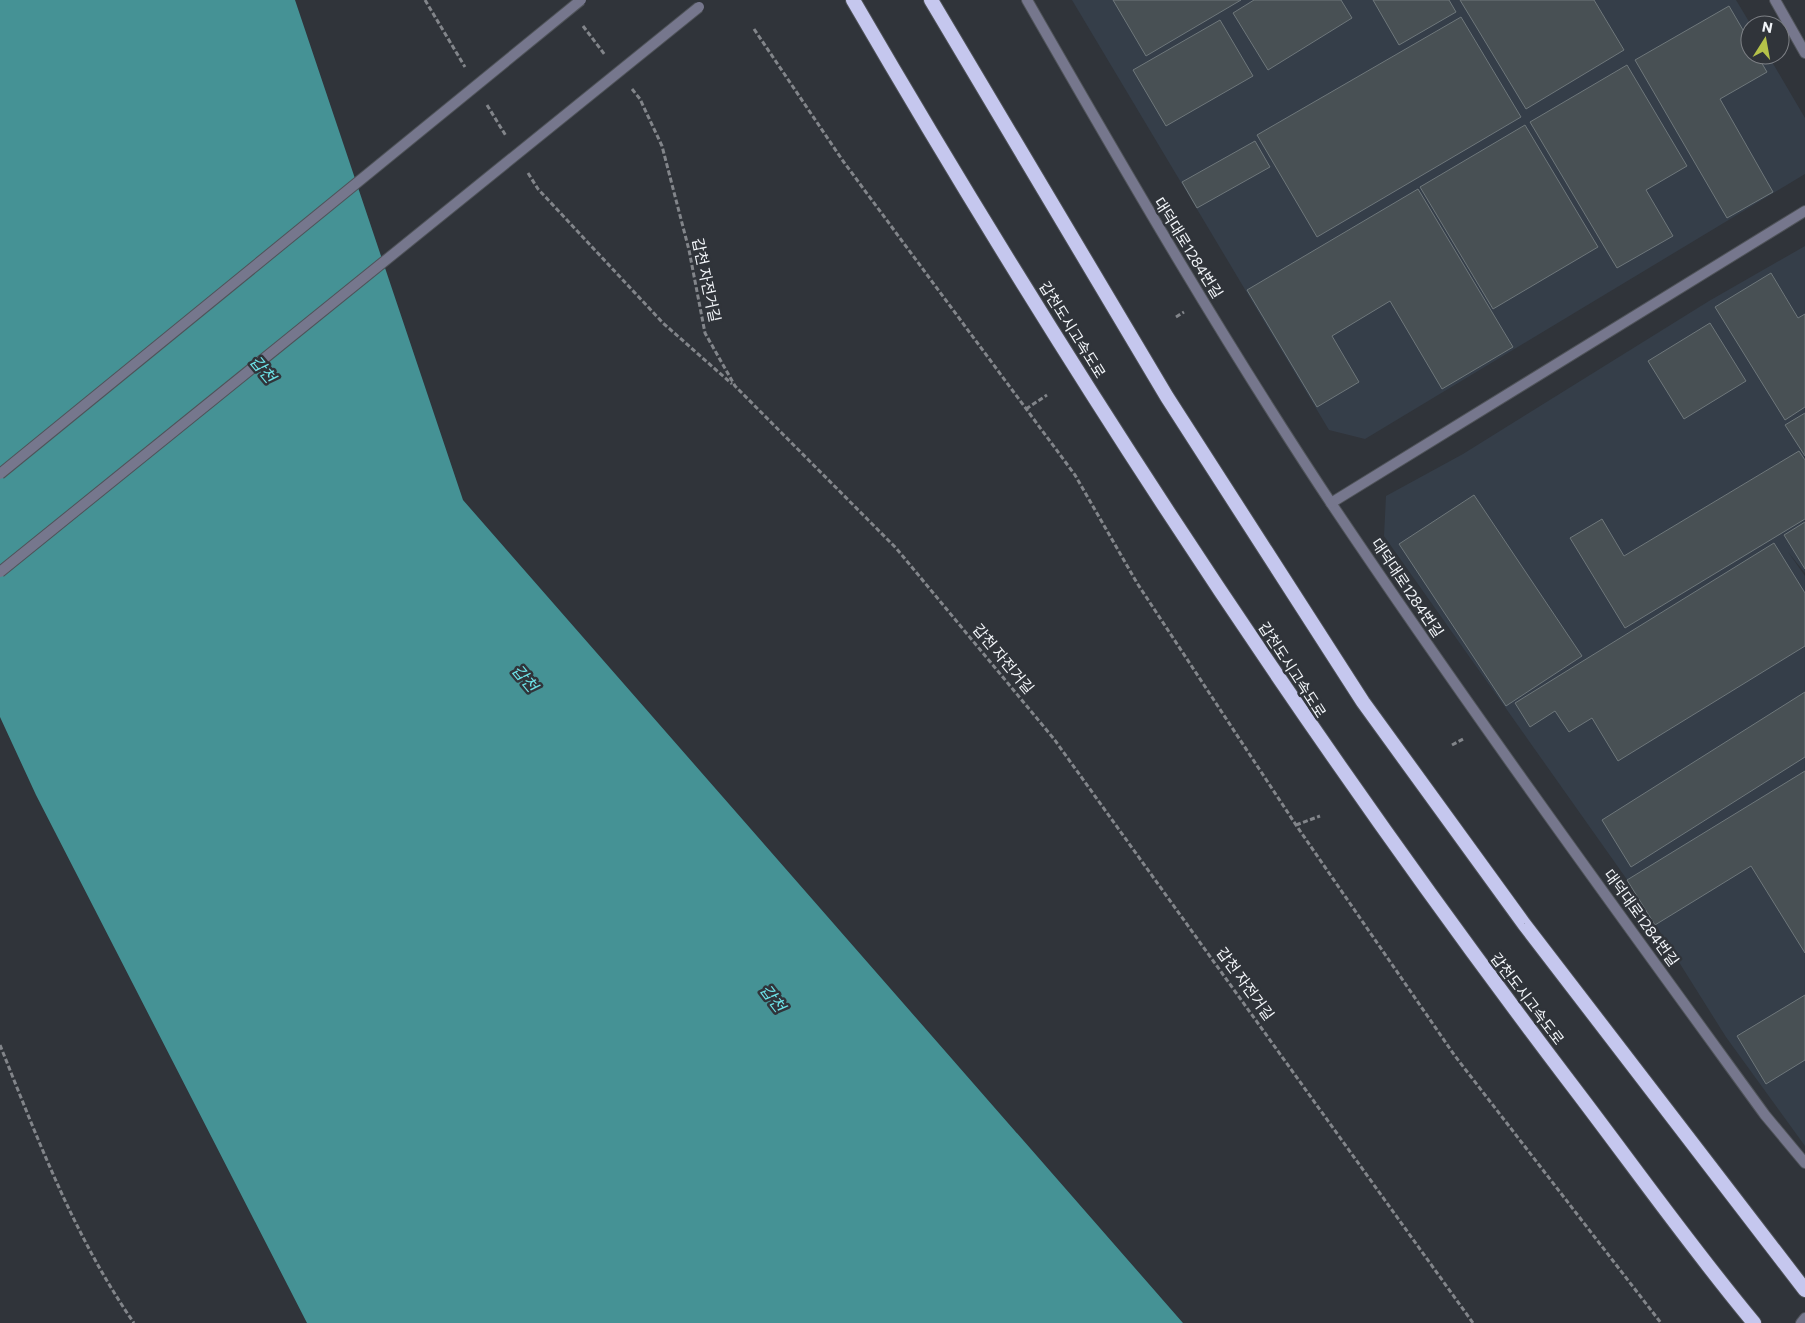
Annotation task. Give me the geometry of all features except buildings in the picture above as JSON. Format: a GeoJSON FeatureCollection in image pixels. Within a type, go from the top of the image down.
{"type":"FeatureCollection","features":[{"type":"Feature","properties":{"kind":"highway","name":"갑천도시고속도로"},"geometry":{"type":"LineString","coordinates":[[853,0],[947,162],[1118,434],[1313,731],[1480,965],[1754,1323]]}},
{"type":"Feature","properties":{"kind":"highway"},"geometry":{"type":"LineString","coordinates":[[931,0],[1167,397],[1363,702],[1530,932],[1805,1290]]}},
{"type":"Feature","properties":{"kind":"street"},"geometry":{"type":"LineString","coordinates":[[0,474],[581,0]]}},
{"type":"Feature","properties":{"kind":"street","name":"대덕대로1284번길"},"geometry":{"type":"LineString","coordinates":[[1027,0],[1141,200],[1331,503],[1485,728],[1765,1115],[1805,1164]]}},
{"type":"Feature","properties":{"kind":"street"},"geometry":{"type":"LineString","coordinates":[[1775,0],[1805,53]]}},
{"type":"Feature","properties":{"kind":"street"},"geometry":{"type":"LineString","coordinates":[[0,572],[699,7]]}},
{"type":"Feature","properties":{"kind":"street"},"geometry":{"type":"LineString","coordinates":[[1331,503],[1805,211]]}},
{"type":"Feature","properties":{"kind":"street"},"geometry":{"type":"LineString","coordinates":[[1801,1323],[1805,1318]]}},
{"type":"Feature","properties":{"kind":"path"},"geometry":{"type":"LineString","coordinates":[[425,0],[466,69]]}},
{"type":"Feature","properties":{"kind":"path"},"geometry":{"type":"LineString","coordinates":[[580,23],[610,61]]}},
{"type":"Feature","properties":{"kind":"path"},"geometry":{"type":"LineString","coordinates":[[754,29],[843,161],[1075,475],[1137,583],[1296,826],[1456,1056],[1661,1323]]}},
{"type":"Feature","properties":{"kind":"path","name":"갑천 자전거길"},"geometry":{"type":"LineString","coordinates":[[628,84],[640,99],[662,146],[689,250],[705,333],[734,386],[896,548],[1054,739],[1473,1323]]}},
{"type":"Feature","properties":{"kind":"path"},"geometry":{"type":"LineString","coordinates":[[486,103],[507,137]]}},
{"type":"Feature","properties":{"kind":"path"},"geometry":{"type":"LineString","coordinates":[[527,172],[538,189],[663,323],[734,386]]}},
{"type":"Feature","properties":{"kind":"path"},"geometry":{"type":"LineString","coordinates":[[1026,408],[1047,395]]}},
{"type":"Feature","properties":{"kind":"path"},"geometry":{"type":"LineString","coordinates":[[1296,826],[1320,816]]}},
{"type":"Feature","properties":{"kind":"path"},"geometry":{"type":"LineString","coordinates":[[0,1045],[50,1168],[110,1288],[134,1323]]}},
{"type":"Feature","properties":{"kind":"shaded area"},"geometry":{"type":"Polygon","coordinates":[[[1072,0],[1736,0],[1745,15],[1740,15],[1740,65],[1774,65],[1805,118],[1805,174],[1365,439],[1329,430],[1072,0]]]}},
{"type":"Feature","properties":{"kind":"shaded area"},"geometry":{"type":"Polygon","coordinates":[[[1805,246],[1805,573],[1788,552],[1805,576],[1805,1146],[1726,1037],[1628,881],[1384,536],[1386,496],[1463,454],[1709,301],[1805,246]]]}},
{"type":"Feature","properties":{"kind":"water","name":"갑천"},"geometry":{"type":"Polygon","coordinates":[[[0,0],[295,0],[463,500],[1183,1323],[307,1323],[36,795],[0,717],[0,0]]]}}]}
